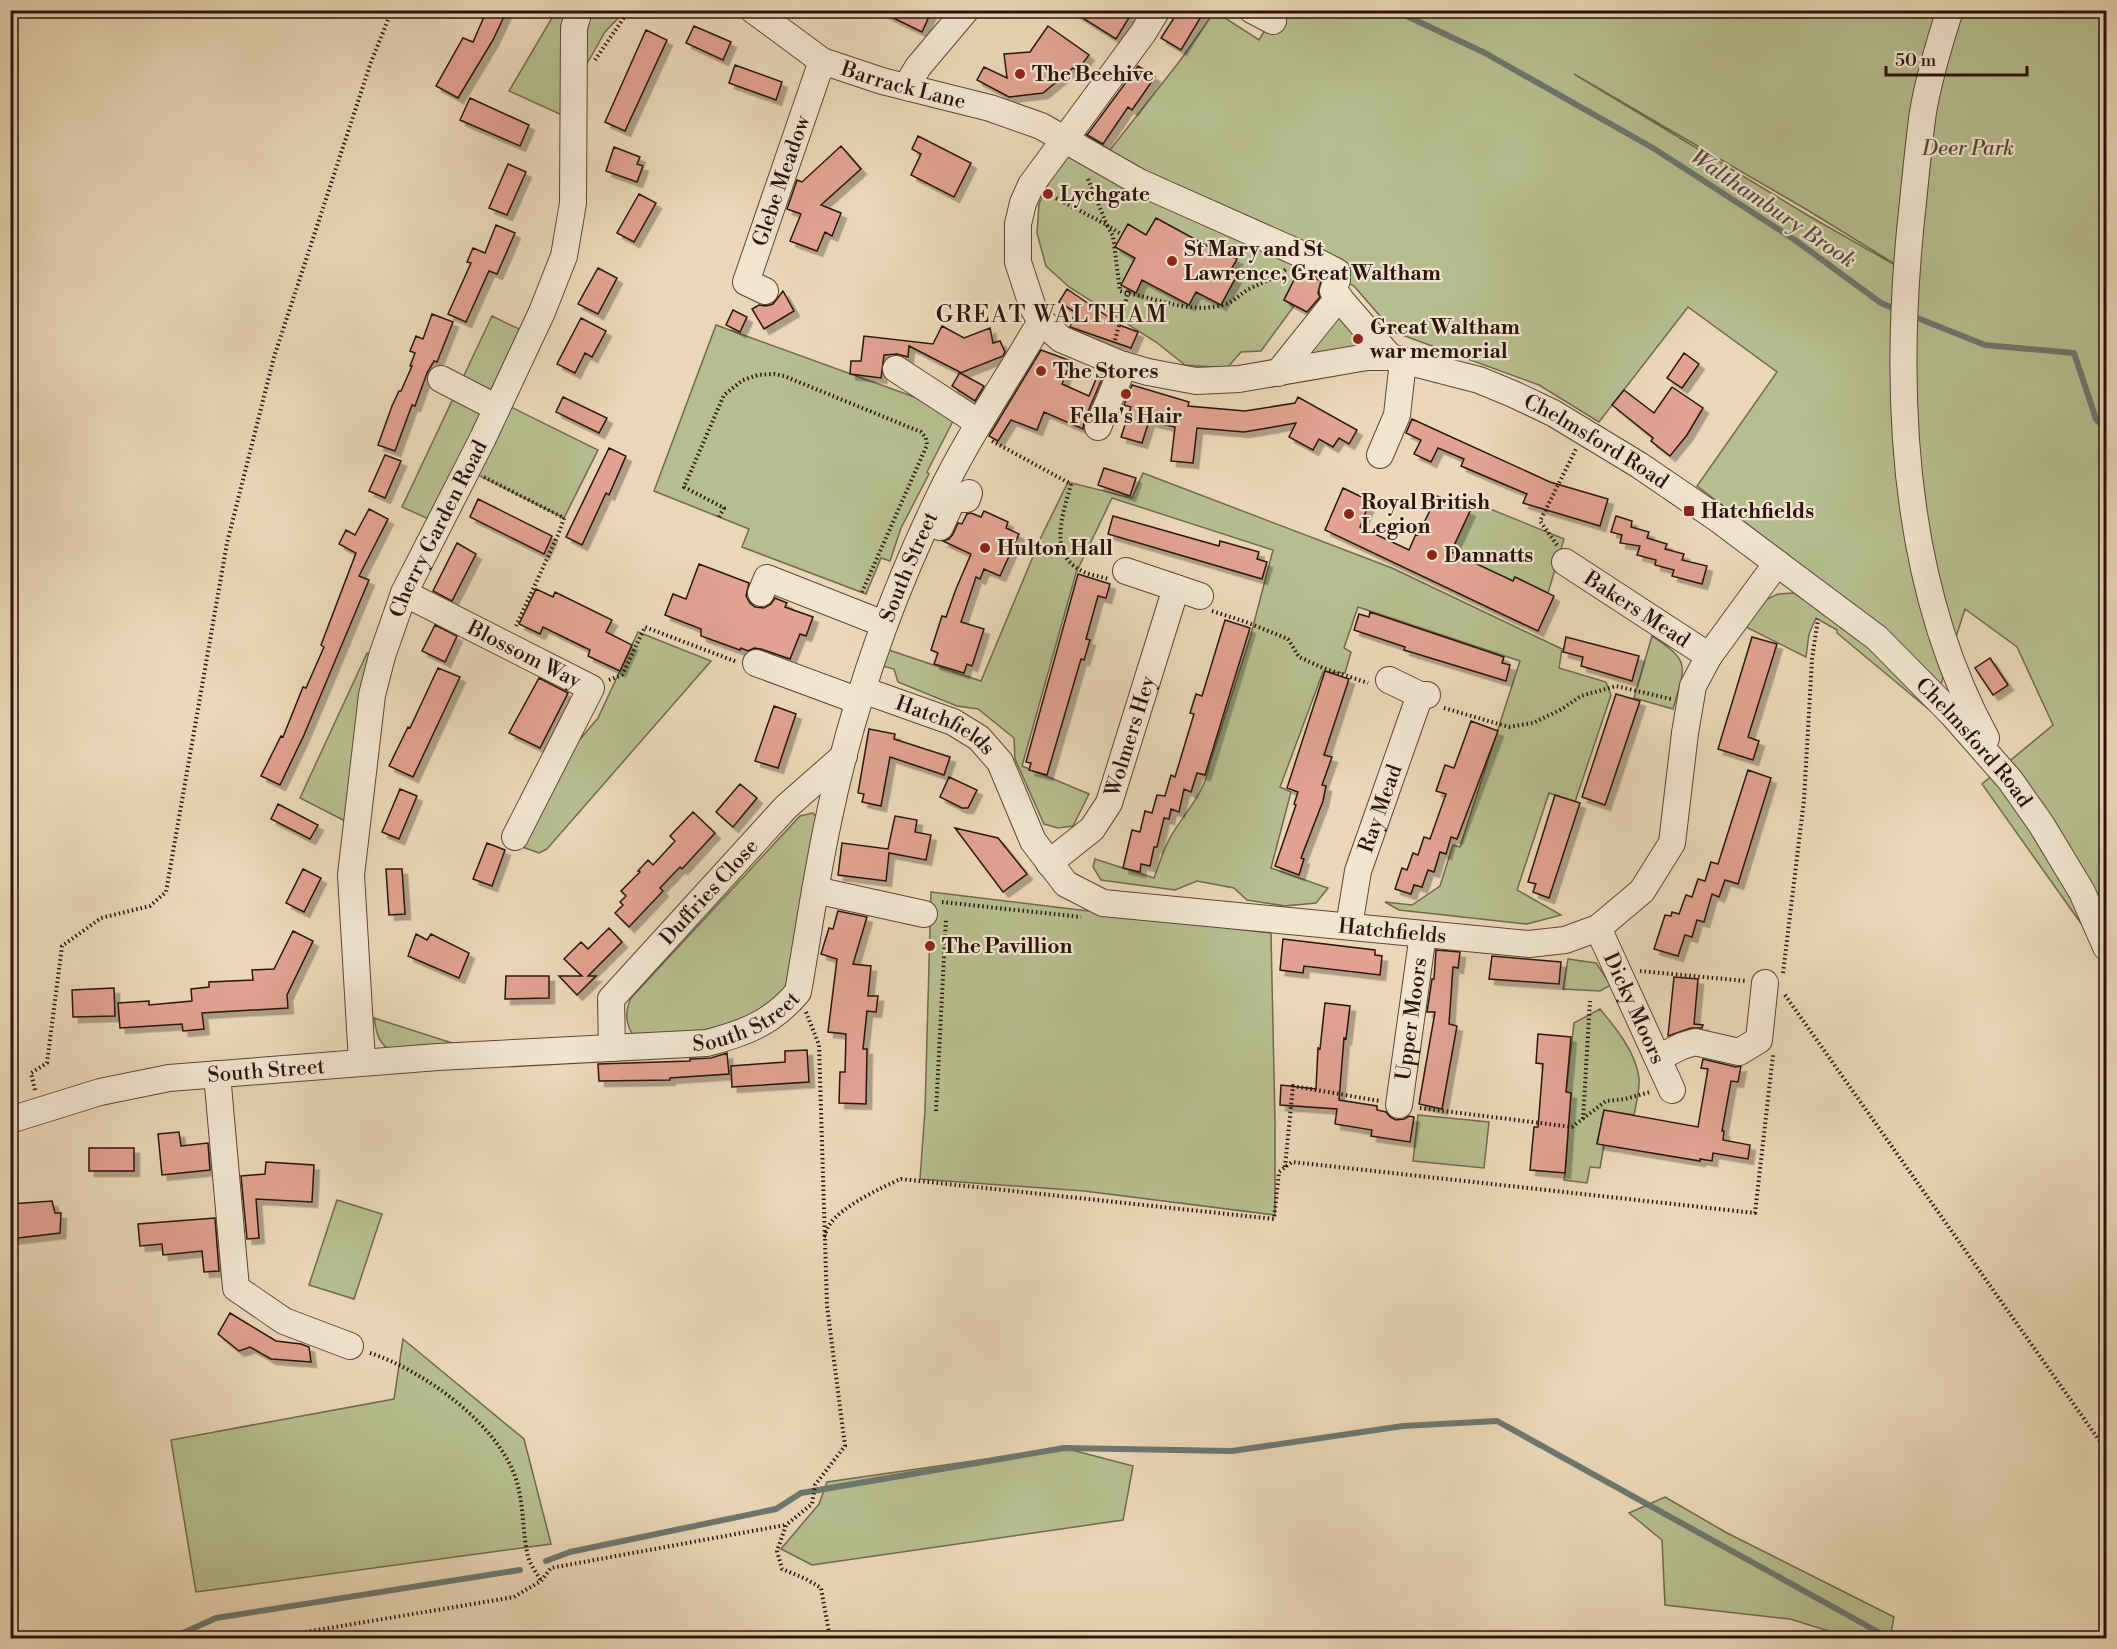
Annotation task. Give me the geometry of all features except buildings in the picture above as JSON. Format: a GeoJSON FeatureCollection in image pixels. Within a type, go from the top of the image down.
{"type":"FeatureCollection","features":[{"type":"Feature","properties":{"kind":"street","name":"Cherry Garden Road"},"geometry":{"type":"LineString","coordinates":[[362,1062],[351,875],[372,695],[382,656],[404,593],[497,408],[542,312],[564,256],[573,203],[574,28],[579,10]]}},
{"type":"Feature","properties":{"kind":"street","name":"Barrack Lane"},"geometry":{"type":"LineString","coordinates":[[753,10],[822,61],[884,74],[909,88],[990,108],[1041,126],[1139,182],[1302,254],[1337,272],[1334,291],[1339,297]]}},
{"type":"Feature","properties":{"kind":"street"},"geometry":{"type":"LineString","coordinates":[[909,88],[918,67],[966,10]]}},
{"type":"Feature","properties":{"kind":"street"},"geometry":{"type":"LineString","coordinates":[[1041,321],[1033,308],[1022,279],[1016,244],[1023,203],[1031,185],[1143,33],[1157,10]]}},
{"type":"Feature","properties":{"kind":"street"},"geometry":{"type":"LineString","coordinates":[[1950,10],[1935,57],[1923,111],[1908,242],[1903,324],[1905,407],[1912,508],[1931,603],[1966,700],[2010,780]]}},
{"type":"Feature","properties":{"kind":"street","name":"Glebe Meadow"},"geometry":{"type":"LineString","coordinates":[[765,291],[746,282],[822,61]]}},
{"type":"Feature","properties":{"kind":"street"},"geometry":{"type":"LineString","coordinates":[[1278,372],[1339,297],[1396,359],[1397,414],[1380,455]]}},
{"type":"Feature","properties":{"kind":"street","name":"South Street"},"geometry":{"type":"LineString","coordinates":[[10,1120],[100,1092],[169,1078],[362,1062],[707,1043],[741,1034],[784,1009],[798,992],[828,821],[861,695],[884,624],[914,551],[954,496],[977,427],[1041,321]]}},
{"type":"Feature","properties":{"kind":"street","name":"Chelmsford Road"},"geometry":{"type":"LineString","coordinates":[[1041,321],[1061,339],[1117,363],[1148,372],[1196,381],[1239,379],[1367,357],[1396,359],[1479,380],[1553,413],[1639,465],[1718,519],[1877,638],[1903,662],[2010,780],[2082,892],[2106,947]]}},
{"type":"Feature","properties":{"kind":"street"},"geometry":{"type":"LineString","coordinates":[[1098,427],[1117,363]]}},
{"type":"Feature","properties":{"kind":"street"},"geometry":{"type":"LineString","coordinates":[[896,369],[977,427]]}},
{"type":"Feature","properties":{"kind":"street"},"geometry":{"type":"LineString","coordinates":[[441,379],[497,408]]}},
{"type":"Feature","properties":{"kind":"street","name":"Bakers Mead"},"geometry":{"type":"LineString","coordinates":[[1568,563],[1709,656]]}},
{"type":"Feature","properties":{"kind":"street","name":"Hatchfields"},"geometry":{"type":"LineString","coordinates":[[756,663],[953,722],[980,738],[1000,762],[1033,841],[1049,863],[1066,884],[1103,903],[1529,944],[1565,940],[1598,928],[1642,891],[1672,843],[1693,686],[1709,656],[1777,563]]}},
{"type":"Feature","properties":{"kind":"street"},"geometry":{"type":"LineString","coordinates":[[1119,575],[1176,588],[1202,602]]}},
{"type":"Feature","properties":{"kind":"street"},"geometry":{"type":"LineString","coordinates":[[761,592],[767,578],[884,624]]}},
{"type":"Feature","properties":{"kind":"street","name":"Wolmers Hey"},"geometry":{"type":"LineString","coordinates":[[1049,863],[1092,828],[1109,803],[1176,588]]}},
{"type":"Feature","properties":{"kind":"street","name":"Blossom Way"},"geometry":{"type":"LineString","coordinates":[[404,593],[591,688],[515,837]]}},
{"type":"Feature","properties":{"kind":"street"},"geometry":{"type":"LineString","coordinates":[[1382,683],[1421,697]]}},
{"type":"Feature","properties":{"kind":"street","name":"Ray Mead"},"geometry":{"type":"LineString","coordinates":[[1349,926],[1358,871],[1421,697]]}},
{"type":"Feature","properties":{"kind":"street","name":"Duffries Close"},"geometry":{"type":"LineString","coordinates":[[612,1048],[611,999],[786,807],[844,756]]}},
{"type":"Feature","properties":{"kind":"street"},"geometry":{"type":"LineString","coordinates":[[815,890],[935,914]]}},
{"type":"Feature","properties":{"kind":"street","name":"Dicky Moors"},"geometry":{"type":"LineString","coordinates":[[1598,928],[1672,1088]]}},
{"type":"Feature","properties":{"kind":"street","name":"Upper Moors"},"geometry":{"type":"LineString","coordinates":[[1399,1105],[1423,934]]}},
{"type":"Feature","properties":{"kind":"street"},"geometry":{"type":"LineString","coordinates":[[1658,1058],[1695,1042],[1739,1052],[1759,1040],[1775,991]]}},
{"type":"Feature","properties":{"kind":"street"},"geometry":{"type":"LineString","coordinates":[[217,1074],[236,1288],[284,1321],[350,1346]]}},
{"type":"Feature","properties":{"kind":"path"},"geometry":{"type":"LineString","coordinates":[[39,1111],[31,1073],[47,1063],[62,946],[101,918],[150,906],[166,892],[227,543],[274,357],[371,62],[392,10]]}},
{"type":"Feature","properties":{"kind":"path"},"geometry":{"type":"LineString","coordinates":[[573,80],[590,69],[625,16],[634,10]]}},
{"type":"Feature","properties":{"kind":"path"},"geometry":{"type":"LineString","coordinates":[[1087,174],[1093,193],[1113,236],[1120,291],[1127,291],[1180,307],[1202,309],[1228,303],[1249,289],[1270,281],[1302,254]]}},
{"type":"Feature","properties":{"kind":"path"},"geometry":{"type":"LineString","coordinates":[[1031,185],[1122,235]]}},
{"type":"Feature","properties":{"kind":"path"},"geometry":{"type":"LineString","coordinates":[[1117,363],[1127,291]]}},
{"type":"Feature","properties":{"kind":"path"},"geometry":{"type":"LineString","coordinates":[[719,517],[724,508],[684,487],[724,395],[743,380],[758,375],[774,374],[921,432],[926,438],[927,445],[854,612]]}},
{"type":"Feature","properties":{"kind":"path"},"geometry":{"type":"LineString","coordinates":[[977,427],[1071,484],[1058,533],[1066,558],[1080,570],[1119,575]]}},
{"type":"Feature","properties":{"kind":"path"},"geometry":{"type":"LineString","coordinates":[[1568,563],[1540,521],[1584,432]]}},
{"type":"Feature","properties":{"kind":"path"},"geometry":{"type":"LineString","coordinates":[[468,468],[564,518],[507,645]]}},
{"type":"Feature","properties":{"kind":"path"},"geometry":{"type":"LineString","coordinates":[[1202,602],[1288,639],[1299,657],[1323,668],[1382,683]]}},
{"type":"Feature","properties":{"kind":"path"},"geometry":{"type":"LineString","coordinates":[[1829,603],[1818,621],[1812,659],[1804,800],[1775,991],[2106,1450]]}},
{"type":"Feature","properties":{"kind":"path"},"geometry":{"type":"LineString","coordinates":[[591,688],[622,675],[645,627],[718,655]]}},
{"type":"Feature","properties":{"kind":"path"},"geometry":{"type":"LineString","coordinates":[[1421,697],[1509,727],[1533,723],[1562,710],[1581,696],[1616,686],[1690,704]]}},
{"type":"Feature","properties":{"kind":"path"},"geometry":{"type":"LineString","coordinates":[[935,914],[936,1112]]}},
{"type":"Feature","properties":{"kind":"path"},"geometry":{"type":"LineString","coordinates":[[1616,968],[1775,991]]}},
{"type":"Feature","properties":{"kind":"path"},"geometry":{"type":"LineString","coordinates":[[270,1638],[514,1597],[541,1581],[551,1568],[786,1525],[812,1504],[815,1485],[845,1446],[827,1306],[819,1045],[798,992]]}},
{"type":"Feature","properties":{"kind":"path"},"geometry":{"type":"LineString","coordinates":[[1583,1119],[1590,1001]]}},
{"type":"Feature","properties":{"kind":"path"},"geometry":{"type":"LineString","coordinates":[[824,1237],[830,1223],[844,1212],[870,1193],[901,1179],[1274,1219],[1279,1172],[1292,1162],[1755,1213],[1774,1048]]}},
{"type":"Feature","properties":{"kind":"path"},"geometry":{"type":"LineString","coordinates":[[1285,1167],[1293,1086],[1399,1105],[1572,1127],[1606,1101],[1672,1088]]}},
{"type":"Feature","properties":{"kind":"path"},"geometry":{"type":"LineString","coordinates":[[350,1346],[387,1358],[449,1395],[496,1440],[515,1478],[523,1514],[528,1558],[541,1581]]}},
{"type":"Feature","properties":{"kind":"path"},"geometry":{"type":"LineString","coordinates":[[786,1525],[777,1551],[782,1569],[821,1588],[830,1638]]}},
{"type":"Feature","properties":{"kind":"green space","name":"Deer Park"},"geometry":{"type":"Polygon","coordinates":[[[1277,10],[2106,11],[2106,969],[2085,929],[1982,784],[2053,725],[2017,647],[1965,609],[1932,712],[1837,633],[1837,630],[1816,618],[1809,634],[1806,657],[1744,626],[1765,600],[1778,594],[1794,593],[1837,621],[1836,592],[1697,486],[1777,372],[1688,307],[1599,422],[1539,385],[1394,332],[1354,286],[1305,259],[1284,300],[1294,306],[1261,351],[1241,352],[1227,368],[1185,365],[1156,342],[1069,287],[1046,266],[1037,233],[1039,204],[1075,126],[1110,150],[1179,62],[1213,14],[1219,14],[1259,40],[1277,10]],[[1574,74],[1809,216],[1916,277],[1809,211],[1574,74]]]}},
{"type":"Feature","properties":{"kind":"green space"},"geometry":{"type":"Polygon","coordinates":[[[556,11],[565,11],[561,31],[562,115],[509,91],[556,11]]]}},
{"type":"Feature","properties":{"kind":"green space"},"geometry":{"type":"Polygon","coordinates":[[[589,11],[625,11],[605,32],[584,69],[589,11]]]}},
{"type":"Feature","properties":{"kind":"green space"},"geometry":{"type":"Polygon","coordinates":[[[1340,308],[1376,348],[1325,351],[1292,357],[1340,308]]]}},
{"type":"Feature","properties":{"kind":"green space"},"geometry":{"type":"Polygon","coordinates":[[[492,316],[523,331],[433,521],[402,507],[492,316]]]}},
{"type":"Feature","properties":{"kind":"green space"},"geometry":{"type":"Polygon","coordinates":[[[716,325],[939,406],[953,421],[901,528],[890,561],[881,558],[866,594],[742,547],[749,529],[654,491],[716,325]]]}},
{"type":"Feature","properties":{"kind":"green space"},"geometry":{"type":"Polygon","coordinates":[[[503,403],[598,450],[564,518],[474,473],[503,403]]]}},
{"type":"Feature","properties":{"kind":"green space"},"geometry":{"type":"Polygon","coordinates":[[[1143,473],[1392,568],[1562,649],[1559,668],[1606,682],[1611,695],[1575,802],[1549,793],[1517,890],[1561,915],[1527,924],[1399,910],[1385,902],[1412,905],[1440,886],[1453,845],[1460,847],[1520,661],[1358,607],[1344,648],[1351,652],[1345,673],[1323,672],[1280,787],[1291,792],[1271,868],[1328,888],[1316,903],[1285,906],[1247,900],[1234,888],[1197,881],[1175,890],[1101,880],[1093,867],[1095,859],[1154,878],[1175,829],[1203,786],[1250,638],[1273,550],[1112,498],[1076,573],[1022,766],[1089,794],[1073,826],[1058,828],[1044,824],[1015,759],[1014,738],[978,709],[957,706],[898,682],[894,669],[875,664],[880,647],[981,681],[1042,535],[1068,482],[1132,498],[1143,473]]]}},
{"type":"Feature","properties":{"kind":"green space"},"geometry":{"type":"Polygon","coordinates":[[[1473,502],[1564,539],[1548,593],[1515,577],[1508,593],[1504,577],[1435,545],[1454,545],[1473,502]]]}},
{"type":"Feature","properties":{"kind":"green space"},"geometry":{"type":"Polygon","coordinates":[[[638,632],[711,661],[547,849],[539,853],[517,845],[570,751],[598,718],[638,632]]]}},
{"type":"Feature","properties":{"kind":"green space"},"geometry":{"type":"Polygon","coordinates":[[[1652,636],[1674,652],[1682,666],[1673,709],[1634,698],[1652,636]]]}},
{"type":"Feature","properties":{"kind":"green space"},"geometry":{"type":"Polygon","coordinates":[[[367,653],[374,657],[347,822],[300,798],[367,653]]]}},
{"type":"Feature","properties":{"kind":"green space"},"geometry":{"type":"Polygon","coordinates":[[[813,813],[824,826],[796,979],[745,1027],[636,1039],[627,1020],[627,1009],[631,998],[800,816],[813,813]]]}},
{"type":"Feature","properties":{"kind":"green space"},"geometry":{"type":"Polygon","coordinates":[[[931,892],[1271,933],[1275,1215],[1084,1191],[920,1179],[925,1110],[931,892]]]}},
{"type":"Feature","properties":{"kind":"green space"},"geometry":{"type":"Polygon","coordinates":[[[1568,959],[1596,963],[1611,985],[1600,991],[1563,989],[1568,959]]]}},
{"type":"Feature","properties":{"kind":"green space"},"geometry":{"type":"Polygon","coordinates":[[[1600,1009],[1624,1041],[1634,1059],[1639,1087],[1634,1115],[1604,1110],[1597,1143],[1604,1145],[1600,1168],[1590,1167],[1587,1183],[1564,1180],[1571,1093],[1566,1092],[1574,1023],[1600,1009]]]}},
{"type":"Feature","properties":{"kind":"green space"},"geometry":{"type":"Polygon","coordinates":[[[374,1018],[474,1050],[395,1054],[379,1039],[374,1018]]]}},
{"type":"Feature","properties":{"kind":"green space"},"geometry":{"type":"Polygon","coordinates":[[[1418,1115],[1489,1122],[1484,1168],[1413,1161],[1418,1115]]]}},
{"type":"Feature","properties":{"kind":"green space"},"geometry":{"type":"Polygon","coordinates":[[[337,1200],[382,1214],[354,1299],[309,1285],[337,1200]]]}},
{"type":"Feature","properties":{"kind":"green space"},"geometry":{"type":"Polygon","coordinates":[[[403,1339],[524,1439],[551,1544],[196,1592],[171,1440],[394,1399],[403,1339]]]}},
{"type":"Feature","properties":{"kind":"green space"},"geometry":{"type":"Polygon","coordinates":[[[1064,1448],[1133,1466],[1123,1520],[812,1565],[781,1549],[819,1504],[827,1482],[1064,1448]]]}},
{"type":"Feature","properties":{"kind":"green space"},"geometry":{"type":"Polygon","coordinates":[[[1665,1497],[1727,1533],[1894,1617],[1890,1638],[1851,1638],[1790,1619],[1665,1605],[1662,1540],[1629,1513],[1665,1497]]]}},
{"type":"Feature","properties":{"kind":"waterway","name":"Walthambury Brook"},"geometry":{"type":"LineString","coordinates":[[1394,10],[1485,53],[1653,148],[1795,240],[1881,303],[1898,310]]}},
{"type":"Feature","properties":{"kind":"waterway","name":"Walthambury Brook"},"geometry":{"type":"LineString","coordinates":[[1910,315],[1985,345],[2074,353],[2096,419],[2106,430]]}},
{"type":"Feature","properties":{"kind":"waterway"},"geometry":{"type":"LineString","coordinates":[[546,1561],[570,1552],[776,1509],[801,1493],[1064,1448],[1232,1451],[1403,1426],[1497,1421],[1889,1638]]}},
{"type":"Feature","properties":{"kind":"waterway"},"geometry":{"type":"LineString","coordinates":[[172,1638],[216,1618],[520,1570]]}},
{"type":"Feature","properties":{"kind":"place","name":"The Beehive"},"geometry":{"type":"Point","coordinates":[1020,74]}},
{"type":"Feature","properties":{"kind":"place","name":"Lychgate"},"geometry":{"type":"Point","coordinates":[1048,194]}},
{"type":"Feature","properties":{"kind":"place","name":"St Mary and St Lawrence, Great Waltham"},"geometry":{"type":"Point","coordinates":[1172,261]}},
{"type":"Feature","properties":{"kind":"place","name":"Great Waltham war memorial"},"geometry":{"type":"Point","coordinates":[1358,339]}},
{"type":"Feature","properties":{"kind":"place","name":"The Stores"},"geometry":{"type":"Point","coordinates":[1041,371]}},
{"type":"Feature","properties":{"kind":"place","name":"Fella's Hair"},"geometry":{"type":"Point","coordinates":[1126,394]}},
{"type":"Feature","properties":{"kind":"place","name":"Hatchfields"},"geometry":{"type":"Point","coordinates":[1689,511]}},
{"type":"Feature","properties":{"kind":"place","name":"Royal British Legion"},"geometry":{"type":"Point","coordinates":[1349,514]}},
{"type":"Feature","properties":{"kind":"place","name":"Hulton Hall"},"geometry":{"type":"Point","coordinates":[985,548]}},
{"type":"Feature","properties":{"kind":"place","name":"Dannatts"},"geometry":{"type":"Point","coordinates":[1432,555]}},
{"type":"Feature","properties":{"kind":"place","name":"The Pavillion"},"geometry":{"type":"Point","coordinates":[930,946]}},
{"type":"Feature","properties":{"kind":"district","name":"GREAT WALTHAM"},"geometry":{"type":"Point","coordinates":[1052,314]}}]}
